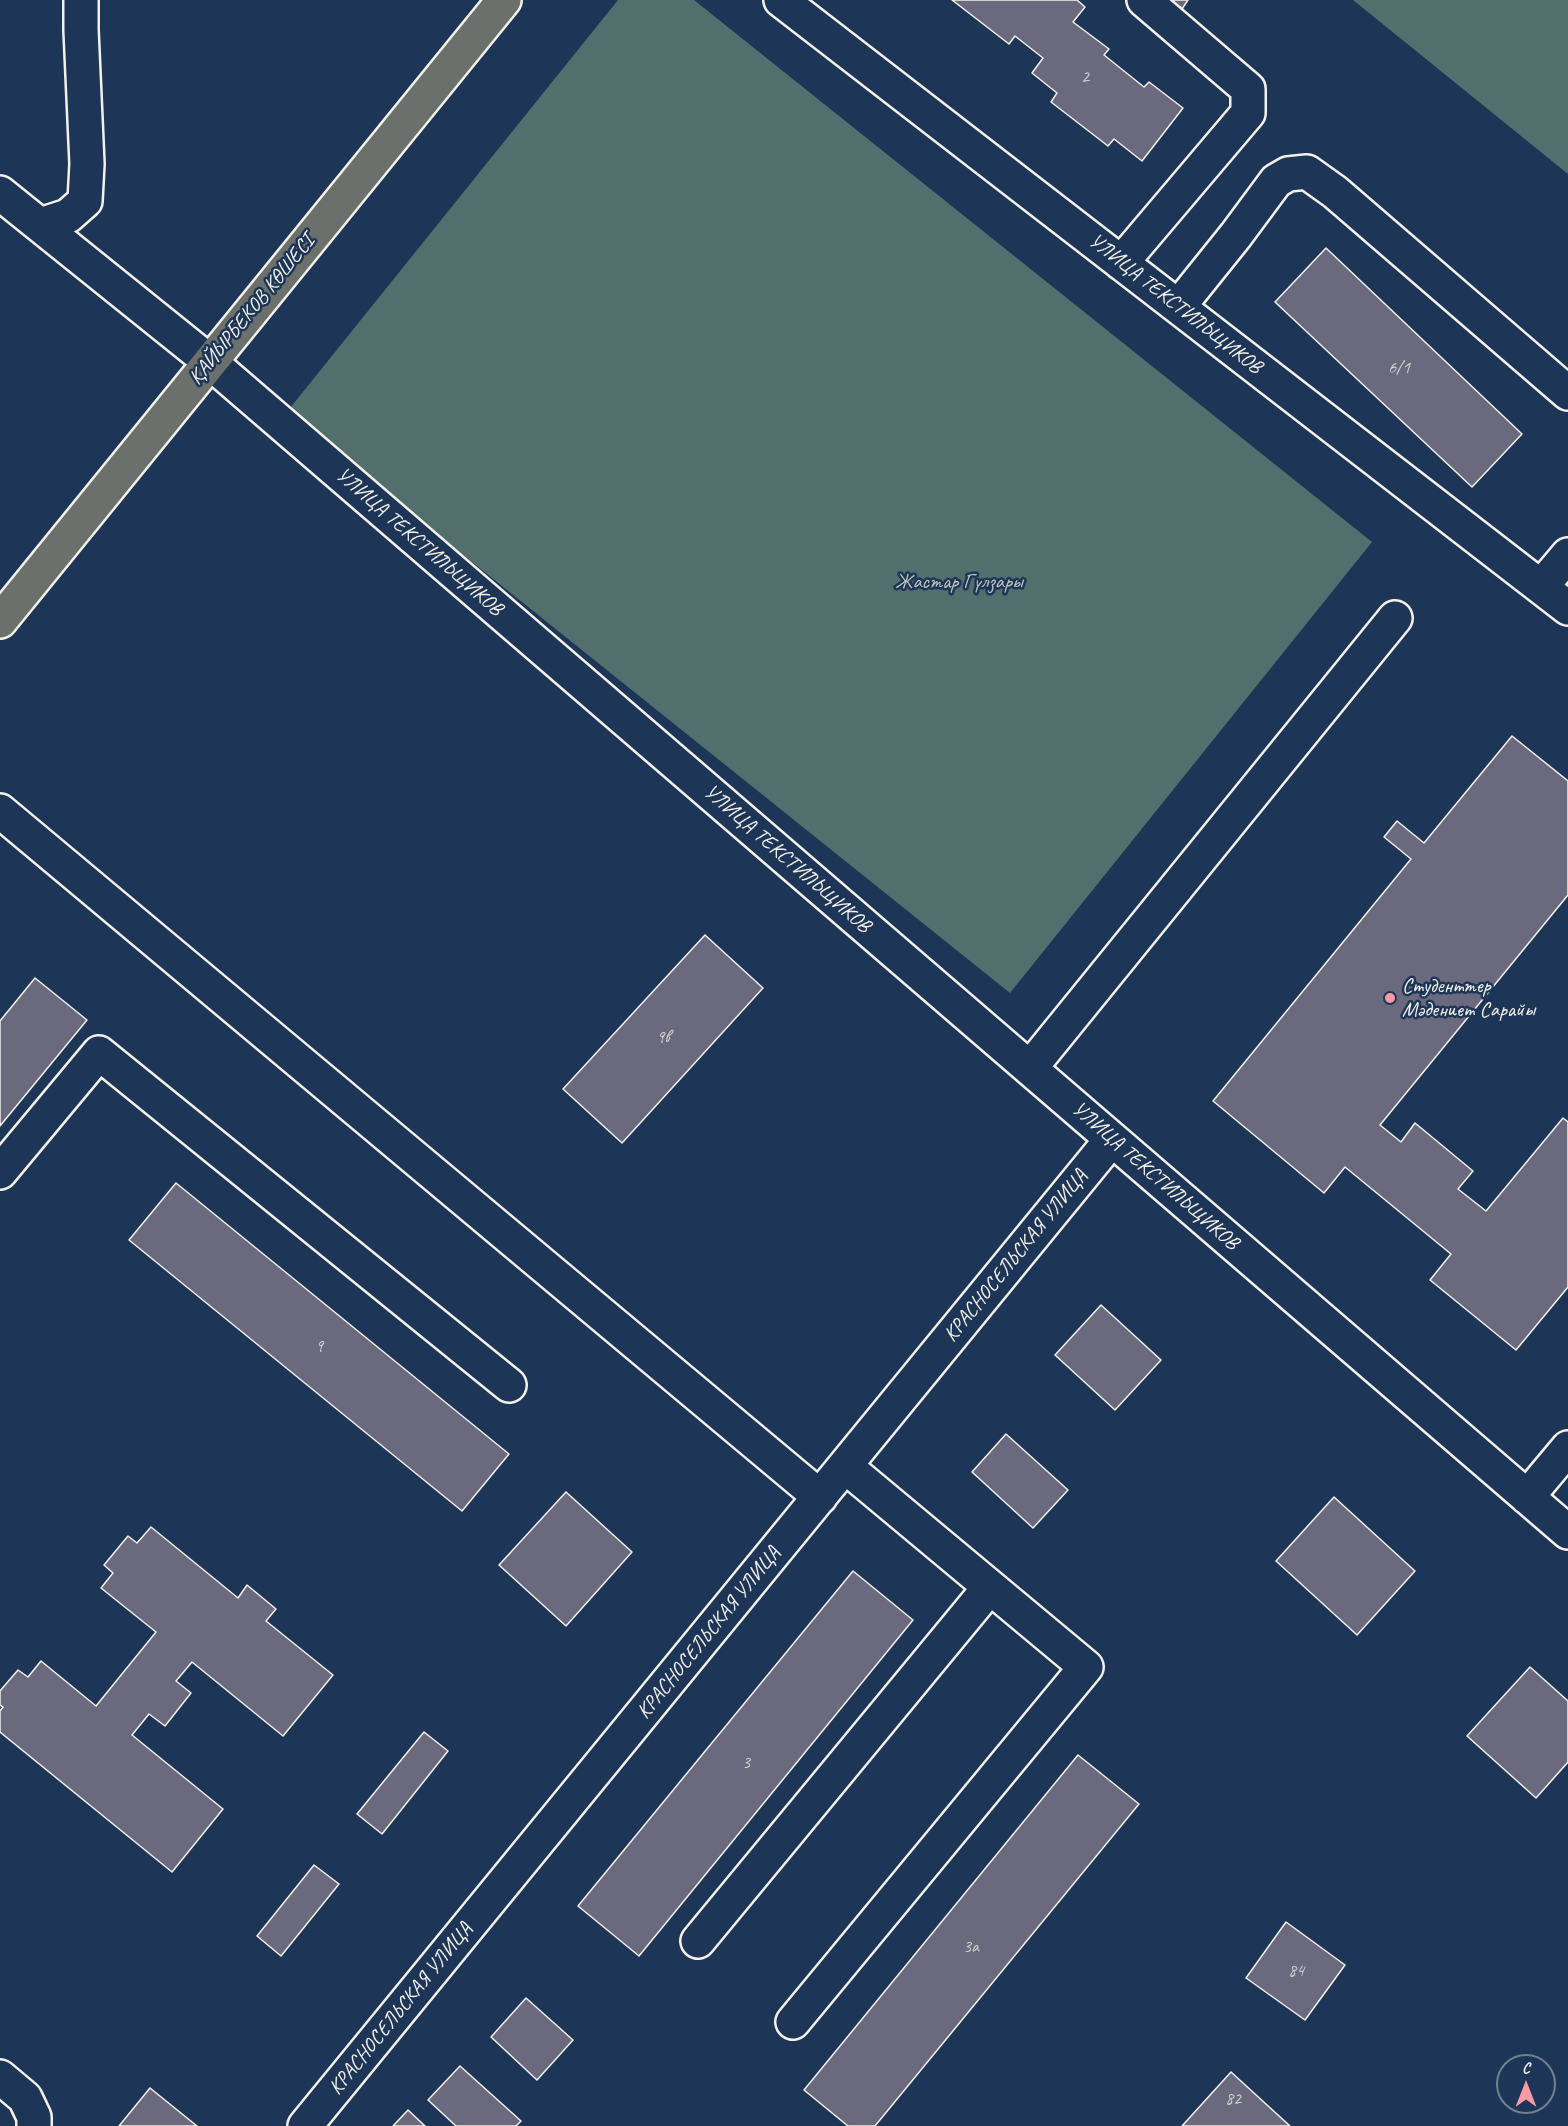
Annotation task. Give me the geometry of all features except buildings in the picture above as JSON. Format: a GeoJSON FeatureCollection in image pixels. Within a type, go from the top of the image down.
{"type":"FeatureCollection","features":[{"type":"Feature","properties":{"kind":"main road","name":"ҚАЙЫРБЕКОВ КӨШЕСІ"},"geometry":{"type":"LineString","coordinates":[[5,605],[210,362],[504,0]]}},
{"type":"Feature","properties":{"kind":"street"},"geometry":{"type":"LineString","coordinates":[[40,225],[68,216],[85,201],[87,164],[81,0]]}},
{"type":"Feature","properties":{"kind":"street","name":"УЛИЦА ТЕКСТИЛЬЩИКОВ"},"geometry":{"type":"LineString","coordinates":[[781,0],[1568,608]]}},
{"type":"Feature","properties":{"kind":"street"},"geometry":{"type":"LineString","coordinates":[[1122,263],[1248,113],[1248,89],[1144,0]]}},
{"type":"Feature","properties":{"kind":"street"},"geometry":{"type":"LineString","coordinates":[[1179,306],[1276,181],[1288,174],[1307,172],[1335,192],[1568,393]]}},
{"type":"Feature","properties":{"kind":"street","name":"УЛИЦА ТЕКСТИЛЬЩИКОВ"},"geometry":{"type":"LineString","coordinates":[[0,193],[210,362],[1568,1532]]}},
{"type":"Feature","properties":{"kind":"street"},"geometry":{"type":"LineString","coordinates":[[1541,587],[1568,555]]}},
{"type":"Feature","properties":{"kind":"street"},"geometry":{"type":"LineString","coordinates":[[1030,1068],[1395,618]]}},
{"type":"Feature","properties":{"kind":"street"},"geometry":{"type":"LineString","coordinates":[[0,811],[820,1497]]}},
{"type":"Feature","properties":{"kind":"street"},"geometry":{"type":"LineString","coordinates":[[0,1172],[99,1053],[509,1386]]}},
{"type":"Feature","properties":{"kind":"street","name":"КРАСНОСЕЛЬСКАЯ УЛИЦА"},"geometry":{"type":"LineString","coordinates":[[305,2126],[1112,1139]]}},
{"type":"Feature","properties":{"kind":"street"},"geometry":{"type":"LineString","coordinates":[[1527,1497],[1568,1448]]}},
{"type":"Feature","properties":{"kind":"street"},"geometry":{"type":"LineString","coordinates":[[793,2022],[1086,1667],[846,1466]]}},
{"type":"Feature","properties":{"kind":"street"},"geometry":{"type":"LineString","coordinates":[[698,1941],[990,1587]]}},
{"type":"Feature","properties":{"kind":"street"},"geometry":{"type":"LineString","coordinates":[[0,2077],[25,2098],[34,2117],[34,2126]]}},
{"type":"Feature","properties":{"kind":"green space","name":"Жастар Гүлзары"},"geometry":{"type":"Polygon","coordinates":[[[618,0],[694,0],[1372,542],[1010,993],[286,413],[618,0]]]}},
{"type":"Feature","properties":{"kind":"green space"},"geometry":{"type":"Polygon","coordinates":[[[1353,0],[1568,0],[1568,174],[1353,0]]]}},
{"type":"Feature","properties":{"kind":"place","name":"Студенттер Мәдениет Сарайы"},"geometry":{"type":"Point","coordinates":[1390,998]}}]}
